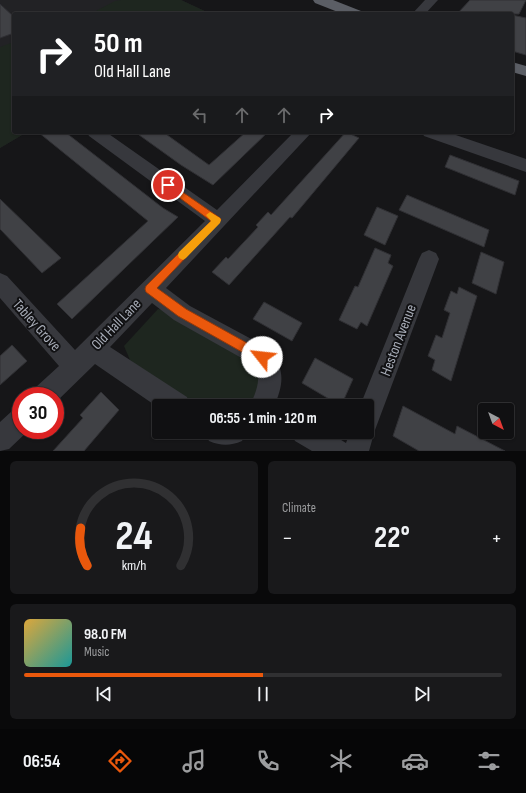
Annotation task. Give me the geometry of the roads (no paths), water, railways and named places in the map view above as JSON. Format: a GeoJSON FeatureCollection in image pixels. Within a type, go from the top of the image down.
{"type":"FeatureCollection","features":[{"type":"Feature","properties":{"kind":"highway"},"geometry":{"type":"LineString","coordinates":[[320,0],[351,12]]}},
{"type":"Feature","properties":{"kind":"highway"},"geometry":{"type":"LineString","coordinates":[[514,68],[526,72]]}},
{"type":"Feature","properties":{"kind":"street"},"geometry":{"type":"LineString","coordinates":[[420,12],[432,0]]}},
{"type":"Feature","properties":{"kind":"street"},"geometry":{"type":"LineString","coordinates":[[98,134],[217,220]]}},
{"type":"Feature","properties":{"kind":"street","name":"Old Hall Lane"},"geometry":{"type":"LineString","coordinates":[[54,387],[302,134]]}},
{"type":"Feature","properties":{"kind":"street"},"geometry":{"type":"LineString","coordinates":[[436,134],[526,166]]}},
{"type":"Feature","properties":{"kind":"street","name":"Heston Avenue"},"geometry":{"type":"LineString","coordinates":[[374,403],[429,258]]}},
{"type":"Feature","properties":{"kind":"street","name":"Tabley Grove"},"geometry":{"type":"LineString","coordinates":[[0,283],[75,367]]}},
{"type":"Feature","properties":{"kind":"street"},"geometry":{"type":"LineString","coordinates":[[150,289],[182,312],[262,357],[266,362],[271,378],[265,399]]}},
{"type":"Feature","properties":{"kind":"street"},"geometry":{"type":"LineString","coordinates":[[93,349],[168,399]]}},
{"type":"Feature","properties":{"kind":"street"},"geometry":{"type":"LineString","coordinates":[[0,440],[12,429]]}},
{"type":"Feature","properties":{"kind":"street"},"geometry":{"type":"LineString","coordinates":[[316,439],[336,451]]}},
{"type":"Feature","properties":{"kind":"street"},"geometry":{"type":"LineString","coordinates":[[356,451],[360,439]]}}]}
